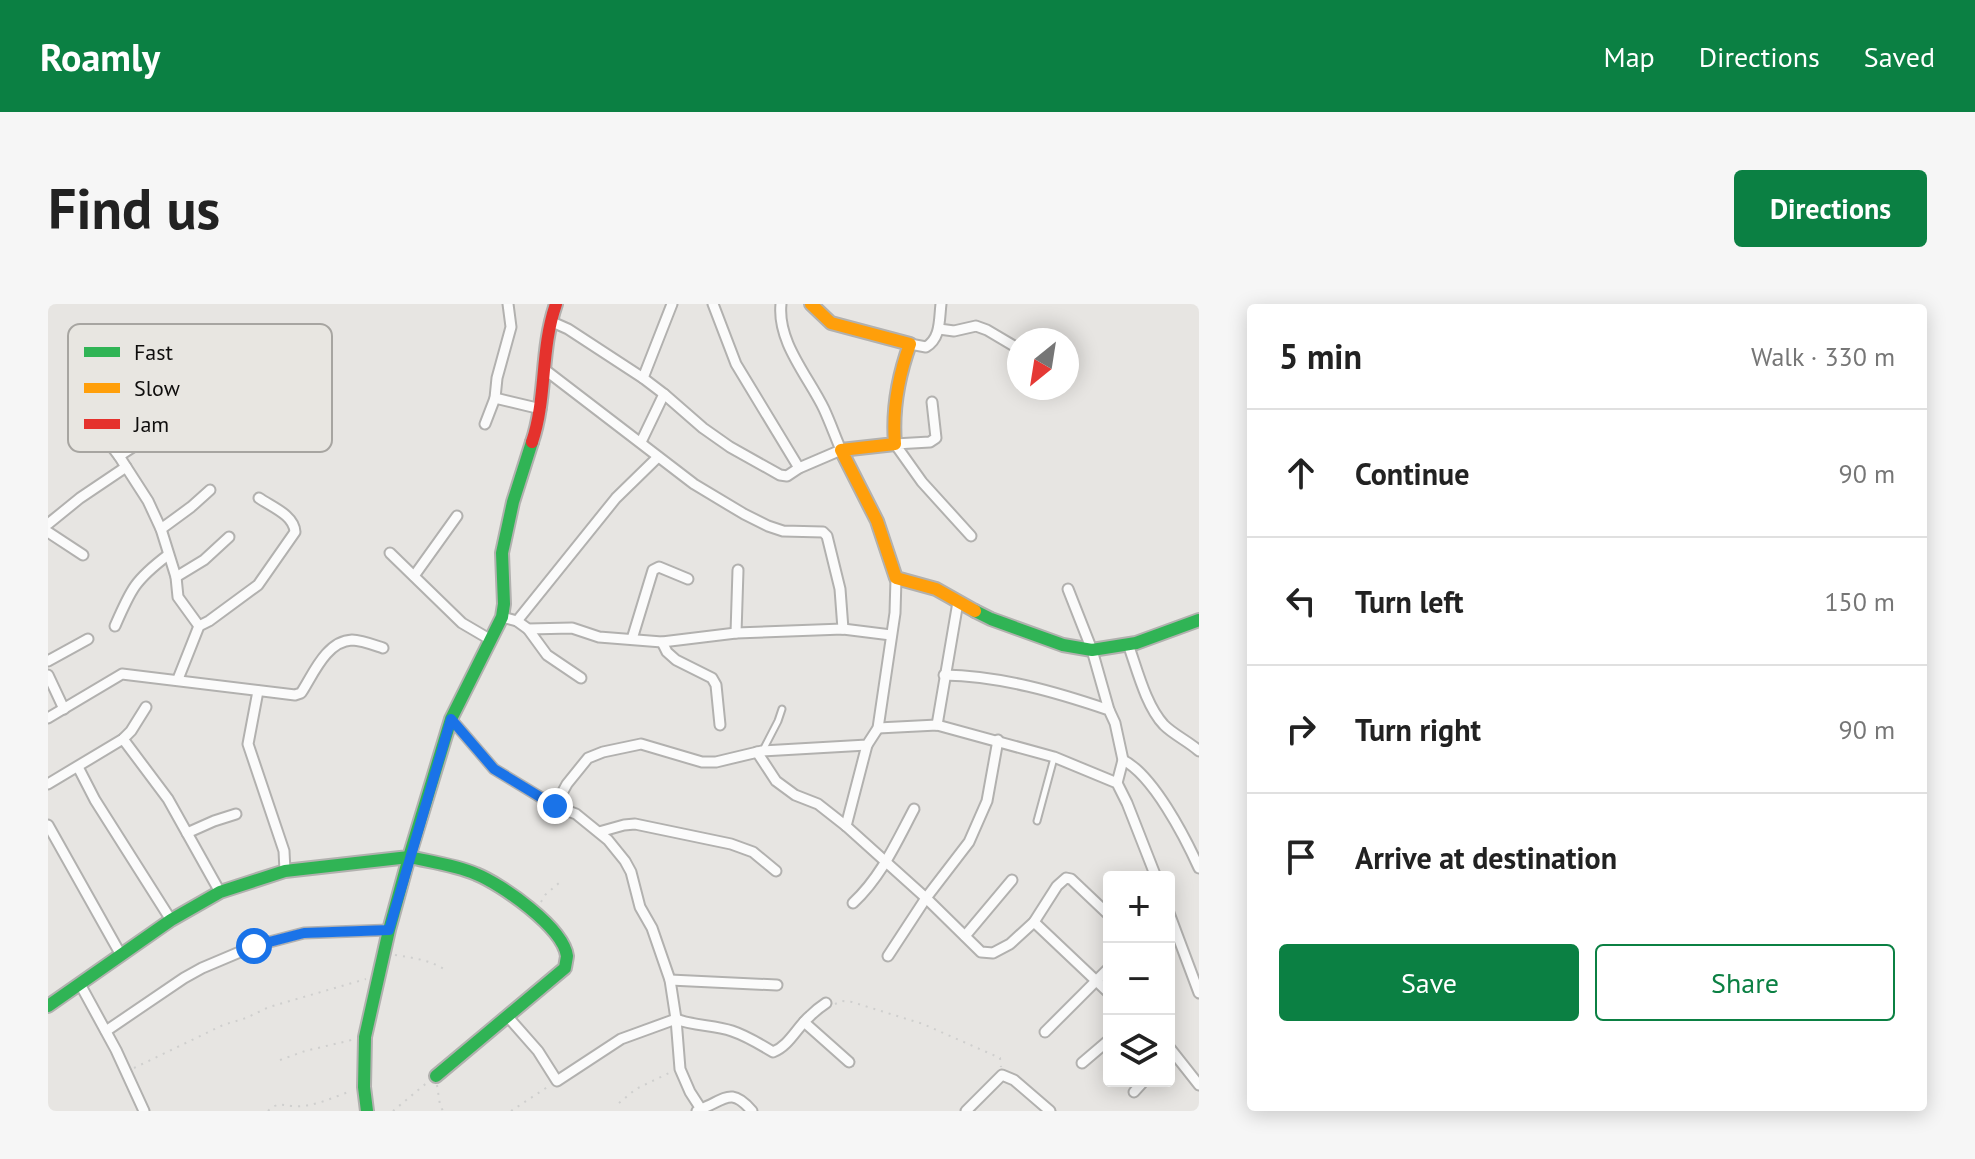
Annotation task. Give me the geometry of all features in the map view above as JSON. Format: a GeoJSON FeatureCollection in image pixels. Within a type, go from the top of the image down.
{"type":"FeatureCollection","features":[{"type":"Feature","properties":{"kind":"street"},"geometry":{"type":"LineString","coordinates":[[485,424],[495,398],[497,378],[511,327],[508,304]]}},
{"type":"Feature","properties":{"kind":"street"},"geometry":{"type":"LineString","coordinates":[[367,1111],[365,1037],[389,930],[451,719],[502,617],[502,553],[513,502],[538,425],[545,347],[556,304]]}},
{"type":"Feature","properties":{"kind":"street"},"geometry":{"type":"LineString","coordinates":[[643,378],[672,304]]}},
{"type":"Feature","properties":{"kind":"street"},"geometry":{"type":"LineString","coordinates":[[713,304],[736,364],[799,468]]}},
{"type":"Feature","properties":{"kind":"street"},"geometry":{"type":"LineString","coordinates":[[781,304],[780,322],[788,344],[824,408],[841,450],[877,521],[896,578],[895,613],[878,728],[867,745],[846,826]]}},
{"type":"Feature","properties":{"kind":"street"},"geometry":{"type":"LineString","coordinates":[[811,304],[831,323],[926,347],[934,342],[939,329],[941,304]]}},
{"type":"Feature","properties":{"kind":"street"},"geometry":{"type":"LineString","coordinates":[[550,321],[568,329],[643,378],[703,428],[744,456],[780,475],[787,476],[841,450],[930,442],[936,438],[932,402]]}},
{"type":"Feature","properties":{"kind":"street"},"geometry":{"type":"LineString","coordinates":[[939,329],[954,331],[976,326],[1007,342]]}},
{"type":"Feature","properties":{"kind":"street"},"geometry":{"type":"LineString","coordinates":[[910,344],[900,372],[893,408],[895,444],[922,482],[971,536]]}},
{"type":"Feature","properties":{"kind":"street"},"geometry":{"type":"LineString","coordinates":[[544,369],[694,484],[768,526],[783,531],[823,532],[827,536],[840,589],[843,629]]}},
{"type":"Feature","properties":{"kind":"street"},"geometry":{"type":"LineString","coordinates":[[641,442],[664,394]]}},
{"type":"Feature","properties":{"kind":"street"},"geometry":{"type":"LineString","coordinates":[[495,398],[541,409]]}},
{"type":"Feature","properties":{"kind":"street"},"geometry":{"type":"LineString","coordinates":[[116,452],[148,501],[161,529],[176,577],[178,597],[199,626]]}},
{"type":"Feature","properties":{"kind":"street"},"geometry":{"type":"LineString","coordinates":[[119,456],[125,452]]}},
{"type":"Feature","properties":{"kind":"street"},"geometry":{"type":"LineString","coordinates":[[517,621],[616,498],[658,457]]}},
{"type":"Feature","properties":{"kind":"street"},"geometry":{"type":"LineString","coordinates":[[48,524],[126,467]]}},
{"type":"Feature","properties":{"kind":"street"},"geometry":{"type":"LineString","coordinates":[[161,529],[210,490]]}},
{"type":"Feature","properties":{"kind":"street"},"geometry":{"type":"LineString","coordinates":[[178,679],[199,626],[258,585],[295,532],[296,526],[292,520],[259,498]]}},
{"type":"Feature","properties":{"kind":"street"},"geometry":{"type":"LineString","coordinates":[[414,576],[457,516]]}},
{"type":"Feature","properties":{"kind":"street"},"geometry":{"type":"LineString","coordinates":[[48,532],[83,555]]}},
{"type":"Feature","properties":{"kind":"street"},"geometry":{"type":"LineString","coordinates":[[176,577],[204,560],[229,537]]}},
{"type":"Feature","properties":{"kind":"street"},"geometry":{"type":"LineString","coordinates":[[390,553],[462,623],[491,640]]}},
{"type":"Feature","properties":{"kind":"street"},"geometry":{"type":"LineString","coordinates":[[115,626],[133,586],[145,572],[168,555]]}},
{"type":"Feature","properties":{"kind":"street"},"geometry":{"type":"LineString","coordinates":[[632,639],[653,570],[659,567],[688,579]]}},
{"type":"Feature","properties":{"kind":"street"},"geometry":{"type":"LineString","coordinates":[[736,633],[738,570]]}},
{"type":"Feature","properties":{"kind":"street"},"geometry":{"type":"LineString","coordinates":[[896,578],[936,589],[991,619],[1025,632],[1063,645],[1092,650],[1128,644],[1199,620]]}},
{"type":"Feature","properties":{"kind":"street"},"geometry":{"type":"LineString","coordinates":[[1068,589],[1092,650],[1115,723],[1123,760],[1117,783]]}},
{"type":"Feature","properties":{"kind":"street"},"geometry":{"type":"LineString","coordinates":[[937,725],[958,602]]}},
{"type":"Feature","properties":{"kind":"street"},"geometry":{"type":"LineString","coordinates":[[502,617],[517,621],[528,629],[547,655],[581,678]]}},
{"type":"Feature","properties":{"kind":"street"},"geometry":{"type":"LineString","coordinates":[[528,629],[572,628],[599,637],[662,642],[736,633],[843,629],[891,635]]}},
{"type":"Feature","properties":{"kind":"street"},"geometry":{"type":"LineString","coordinates":[[48,661],[88,639]]}},
{"type":"Feature","properties":{"kind":"street"},"geometry":{"type":"LineString","coordinates":[[48,718],[122,674],[295,695],[301,693],[324,657],[336,645],[352,640],[383,648]]}},
{"type":"Feature","properties":{"kind":"street"},"geometry":{"type":"LineString","coordinates":[[662,642],[676,660],[712,678],[716,685],[720,725]]}},
{"type":"Feature","properties":{"kind":"street"},"geometry":{"type":"LineString","coordinates":[[1128,644],[1153,710],[1165,726],[1199,751]]}},
{"type":"Feature","properties":{"kind":"street"},"geometry":{"type":"LineString","coordinates":[[48,675],[64,709]]}},
{"type":"Feature","properties":{"kind":"street"},"geometry":{"type":"LineString","coordinates":[[944,675],[974,676],[1036,688],[1109,710]]}},
{"type":"Feature","properties":{"kind":"street"},"geometry":{"type":"LineString","coordinates":[[258,691],[248,744],[284,851],[285,871]]}},
{"type":"Feature","properties":{"kind":"street"},"geometry":{"type":"LineString","coordinates":[[48,784],[123,739],[146,707]]}},
{"type":"Feature","properties":{"kind":"street"},"geometry":{"type":"LineString","coordinates":[[451,719],[494,769],[555,806],[576,814],[617,849],[631,872],[640,907],[652,928],[670,980],[680,1069],[690,1092],[700,1110],[730,1096],[737,1097],[752,1111]]}},
{"type":"Feature","properties":{"kind":"street"},"geometry":{"type":"LineString","coordinates":[[878,728],[937,725],[1054,757],[1117,783],[1154,871]]}},
{"type":"Feature","properties":{"kind":"street"},"geometry":{"type":"LineString","coordinates":[[123,739],[168,799],[220,892]]}},
{"type":"Feature","properties":{"kind":"street"},"geometry":{"type":"LineString","coordinates":[[888,956],[926,898],[969,842],[987,801],[998,740]]}},
{"type":"Feature","properties":{"kind":"street"},"geometry":{"type":"LineString","coordinates":[[555,806],[567,784],[588,758],[641,744],[702,762],[760,752],[867,745]]}},
{"type":"Feature","properties":{"kind":"street"},"geometry":{"type":"LineString","coordinates":[[760,752],[776,781],[795,795],[818,804],[846,826],[981,952],[993,953],[1010,944],[1034,922],[1057,886],[1066,878],[1071,879],[1103,909]]}},
{"type":"Feature","properties":{"kind":"street"},"geometry":{"type":"LineString","coordinates":[[1123,760],[1149,781],[1199,868]]}},
{"type":"Feature","properties":{"kind":"street"},"geometry":{"type":"LineString","coordinates":[[78,767],[95,800],[171,920]]}},
{"type":"Feature","properties":{"kind":"street"},"geometry":{"type":"LineString","coordinates":[[853,903],[868,889],[886,862],[914,809]]}},
{"type":"Feature","properties":{"kind":"street"},"geometry":{"type":"LineString","coordinates":[[187,833],[236,814]]}},
{"type":"Feature","properties":{"kind":"street"},"geometry":{"type":"LineString","coordinates":[[599,832],[635,824],[731,844],[753,852],[776,871]]}},
{"type":"Feature","properties":{"kind":"street"},"geometry":{"type":"LineString","coordinates":[[48,825],[121,955]]}},
{"type":"Feature","properties":{"kind":"street"},"geometry":{"type":"LineString","coordinates":[[48,1006],[171,920],[220,892],[285,871],[409,857],[478,875],[513,894],[552,930],[568,962],[565,968],[436,1076]]}},
{"type":"Feature","properties":{"kind":"street"},"geometry":{"type":"LineString","coordinates":[[965,936],[1012,880]]}},
{"type":"Feature","properties":{"kind":"street"},"geometry":{"type":"LineString","coordinates":[[1034,922],[1103,987]]}},
{"type":"Feature","properties":{"kind":"street"},"geometry":{"type":"LineString","coordinates":[[1175,929],[1199,993]]}},
{"type":"Feature","properties":{"kind":"street"},"geometry":{"type":"LineString","coordinates":[[106,1031],[184,978],[254,946],[304,933],[389,930]]}},
{"type":"Feature","properties":{"kind":"street"},"geometry":{"type":"LineString","coordinates":[[1045,1032],[1103,973]]}},
{"type":"Feature","properties":{"kind":"street"},"geometry":{"type":"LineString","coordinates":[[670,980],[777,985]]}},
{"type":"Feature","properties":{"kind":"street"},"geometry":{"type":"LineString","coordinates":[[80,984],[144,1111]]}},
{"type":"Feature","properties":{"kind":"street"},"geometry":{"type":"LineString","coordinates":[[508,1017],[538,1051],[557,1081],[621,1039],[676,1019],[732,1031],[773,1052],[826,1003]]}},
{"type":"Feature","properties":{"kind":"street"},"geometry":{"type":"LineString","coordinates":[[804,1022],[849,1062]]}},
{"type":"Feature","properties":{"kind":"street"},"geometry":{"type":"LineString","coordinates":[[1082,1063],[1103,1045]]}},
{"type":"Feature","properties":{"kind":"street"},"geometry":{"type":"LineString","coordinates":[[1175,1057],[1199,1085]]}},
{"type":"Feature","properties":{"kind":"street"},"geometry":{"type":"LineString","coordinates":[[966,1111],[1002,1075],[1014,1080],[1048,1110]]}},
{"type":"Feature","properties":{"kind":"street"},"geometry":{"type":"LineString","coordinates":[[1134,1092],[1139,1087]]}},
{"type":"Feature","properties":{"kind":"lane"},"geometry":{"type":"LineString","coordinates":[[760,752],[782,709]]}},
{"type":"Feature","properties":{"kind":"lane"},"geometry":{"type":"LineString","coordinates":[[1037,821],[1054,757]]}},
{"type":"Feature","properties":{"kind":"path"},"geometry":{"type":"LineString","coordinates":[[535,914],[545,895],[559,883]]}},
{"type":"Feature","properties":{"kind":"path"},"geometry":{"type":"LineString","coordinates":[[384,954],[438,964],[447,971]]}},
{"type":"Feature","properties":{"kind":"path"},"geometry":{"type":"LineString","coordinates":[[126,1072],[223,1025],[269,1007],[379,976]]}},
{"type":"Feature","properties":{"kind":"path"},"geometry":{"type":"LineString","coordinates":[[826,1003],[852,1002],[923,1024],[1000,1058],[1002,1075]]}},
{"type":"Feature","properties":{"kind":"path"},"geometry":{"type":"LineString","coordinates":[[280,1060],[365,1037]]}},
{"type":"Feature","properties":{"kind":"path"},"geometry":{"type":"LineString","coordinates":[[619,1103],[636,1089],[680,1069]]}},
{"type":"Feature","properties":{"kind":"path"},"geometry":{"type":"LineString","coordinates":[[393,1111],[436,1076]]}},
{"type":"Feature","properties":{"kind":"path"},"geometry":{"type":"LineString","coordinates":[[436,1076],[443,1111]]}},
{"type":"Feature","properties":{"kind":"path"},"geometry":{"type":"LineString","coordinates":[[511,1111],[557,1081]]}},
{"type":"Feature","properties":{"kind":"path"},"geometry":{"type":"LineString","coordinates":[[268,1111],[281,1104],[295,1107],[315,1103],[364,1087]]}},
{"type":"Feature","properties":{"kind":"traffic: fast"},"geometry":{"type":"LineString","coordinates":[[48,1006],[171,920],[220,892],[285,871],[409,857],[451,719],[502,617],[502,553],[513,502],[532,442]]}},
{"type":"Feature","properties":{"kind":"traffic: fast"},"geometry":{"type":"LineString","coordinates":[[975,611],[1063,645],[1092,650],[1136,643],[1199,620]]}},
{"type":"Feature","properties":{"kind":"traffic: fast"},"geometry":{"type":"LineString","coordinates":[[367,1111],[365,1037],[409,857],[468,871],[500,887],[555,932],[567,956],[565,968],[436,1076]]}},
{"type":"Feature","properties":{"kind":"traffic: slow"},"geometry":{"type":"LineString","coordinates":[[811,304],[831,323],[910,344],[897,393],[895,444],[841,450],[877,521],[896,578],[936,589],[975,611]]}},
{"type":"Feature","properties":{"kind":"traffic: jam"},"geometry":{"type":"LineString","coordinates":[[532,442],[556,304]]}},
{"type":"Feature","properties":{"kind":"route"},"geometry":{"type":"LineString","coordinates":[[254,946],[304,933],[389,930],[451,719],[494,769],[555,806]]}}]}
